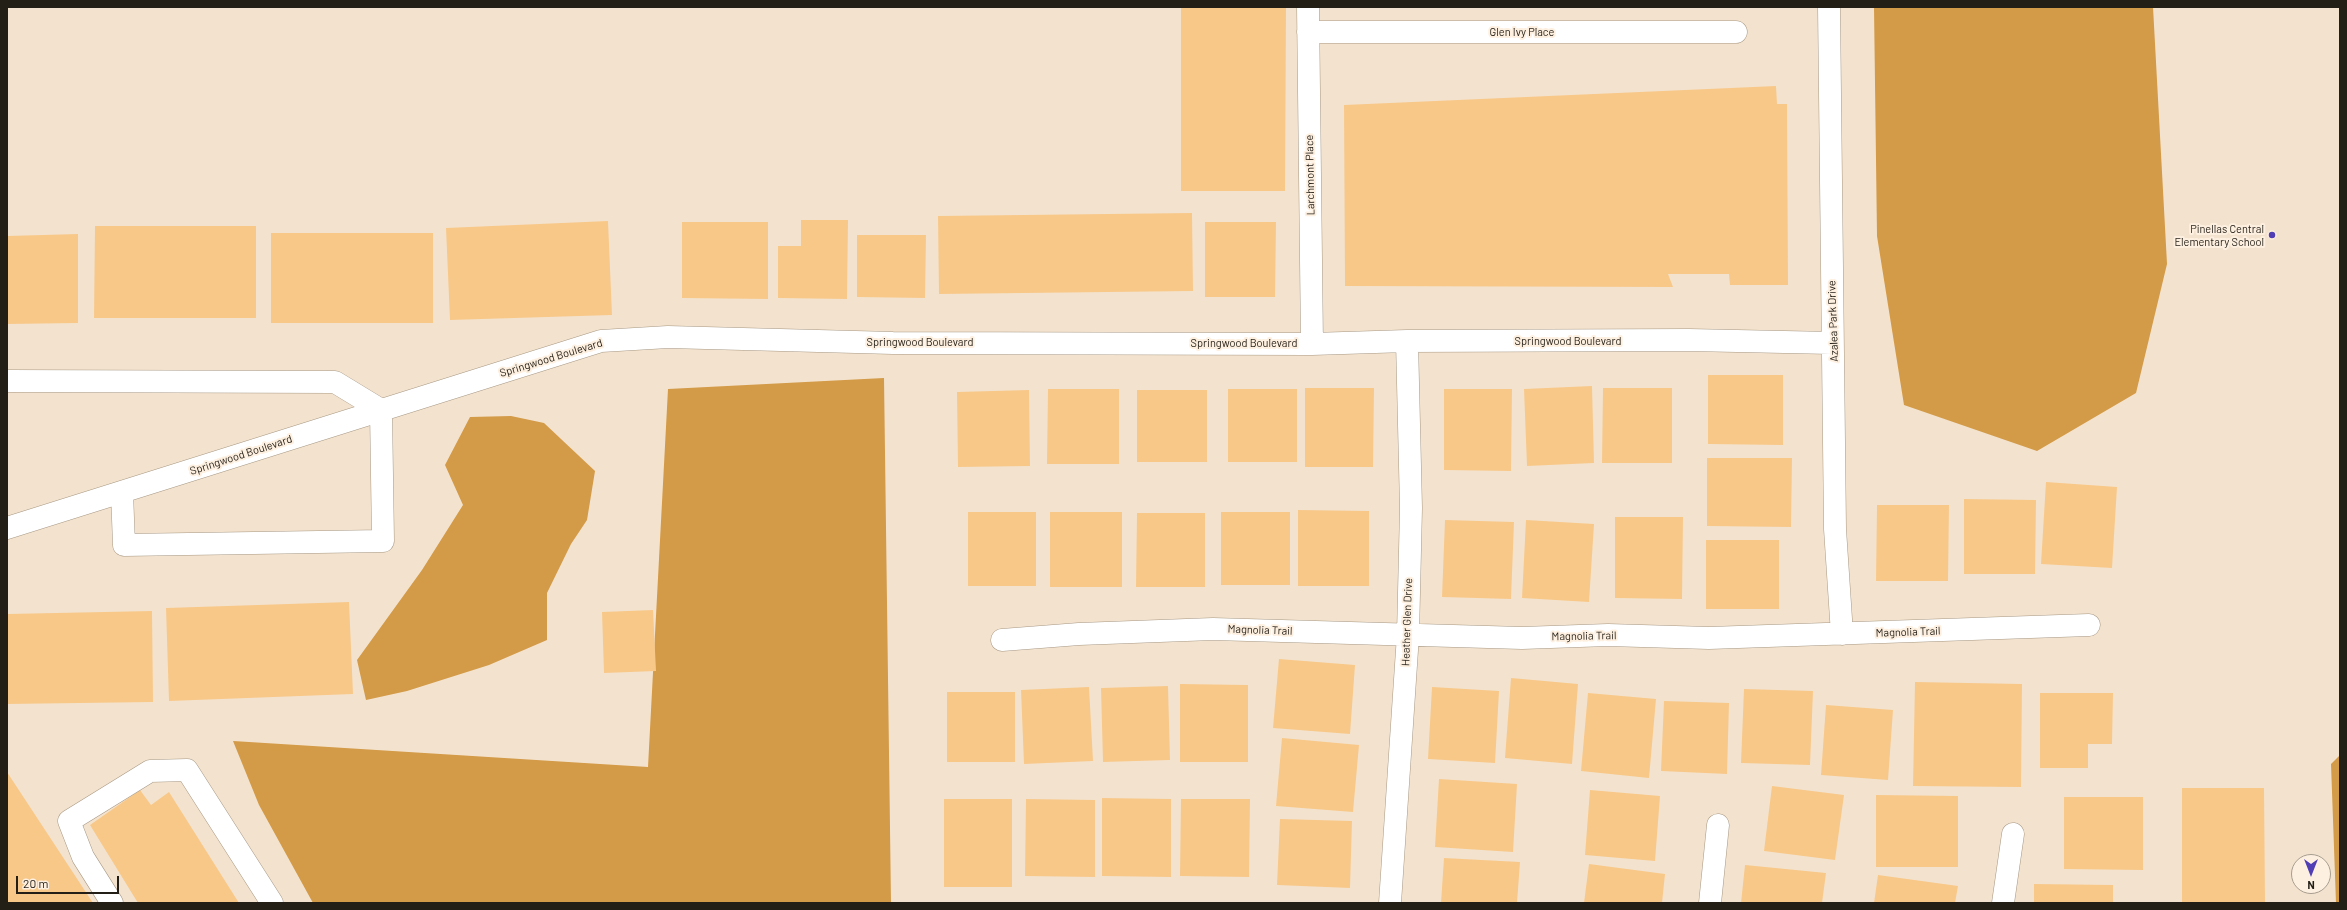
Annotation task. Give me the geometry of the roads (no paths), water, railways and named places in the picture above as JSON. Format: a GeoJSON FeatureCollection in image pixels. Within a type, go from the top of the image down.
{"type":"FeatureCollection","features":[{"type":"Feature","properties":{"kind":"street","name":"Larchmont Place"},"geometry":{"type":"LineString","coordinates":[[1308,7],[1312,344]]}},
{"type":"Feature","properties":{"kind":"street","name":"Azalea Park Drive"},"geometry":{"type":"LineString","coordinates":[[1829,7],[1835,529],[1842,634]]}},
{"type":"Feature","properties":{"kind":"street","name":"Glen Ivy Place"},"geometry":{"type":"LineString","coordinates":[[1308,32],[1736,32]]}},
{"type":"Feature","properties":{"kind":"street","name":"Springwood Boulevard"},"geometry":{"type":"LineString","coordinates":[[7,528],[601,341],[668,338],[893,343],[1312,344],[1407,341],[1689,340],[1832,343]]}},
{"type":"Feature","properties":{"kind":"street","name":"Heather Glen Drive"},"geometry":{"type":"LineString","coordinates":[[1390,903],[1408,635],[1411,508],[1407,341]]}},
{"type":"Feature","properties":{"kind":"street"},"geometry":{"type":"LineString","coordinates":[[7,381],[335,382],[381,410],[383,541],[124,545],[122,492]]}},
{"type":"Feature","properties":{"kind":"street","name":"Springwood Boulevard"},"geometry":{"type":"LineString","coordinates":[[7,538],[35,520]]}},
{"type":"Feature","properties":{"kind":"street","name":"Magnolia Trail"},"geometry":{"type":"LineString","coordinates":[[1002,640],[1079,634],[1213,629],[1522,638],[1608,635],[1709,638],[2089,625]]}},
{"type":"Feature","properties":{"kind":"street"},"geometry":{"type":"LineString","coordinates":[[112,903],[83,857],[68,821],[150,771],[187,770],[272,903]]}},
{"type":"Feature","properties":{"kind":"street"},"geometry":{"type":"LineString","coordinates":[[1710,903],[1718,825]]}},
{"type":"Feature","properties":{"kind":"street"},"geometry":{"type":"LineString","coordinates":[[2003,903],[2013,834]]}},
{"type":"Feature","properties":{"kind":"place","name":"Pinellas Central Elementary School"},"geometry":{"type":"Point","coordinates":[2272,235]}}]}
